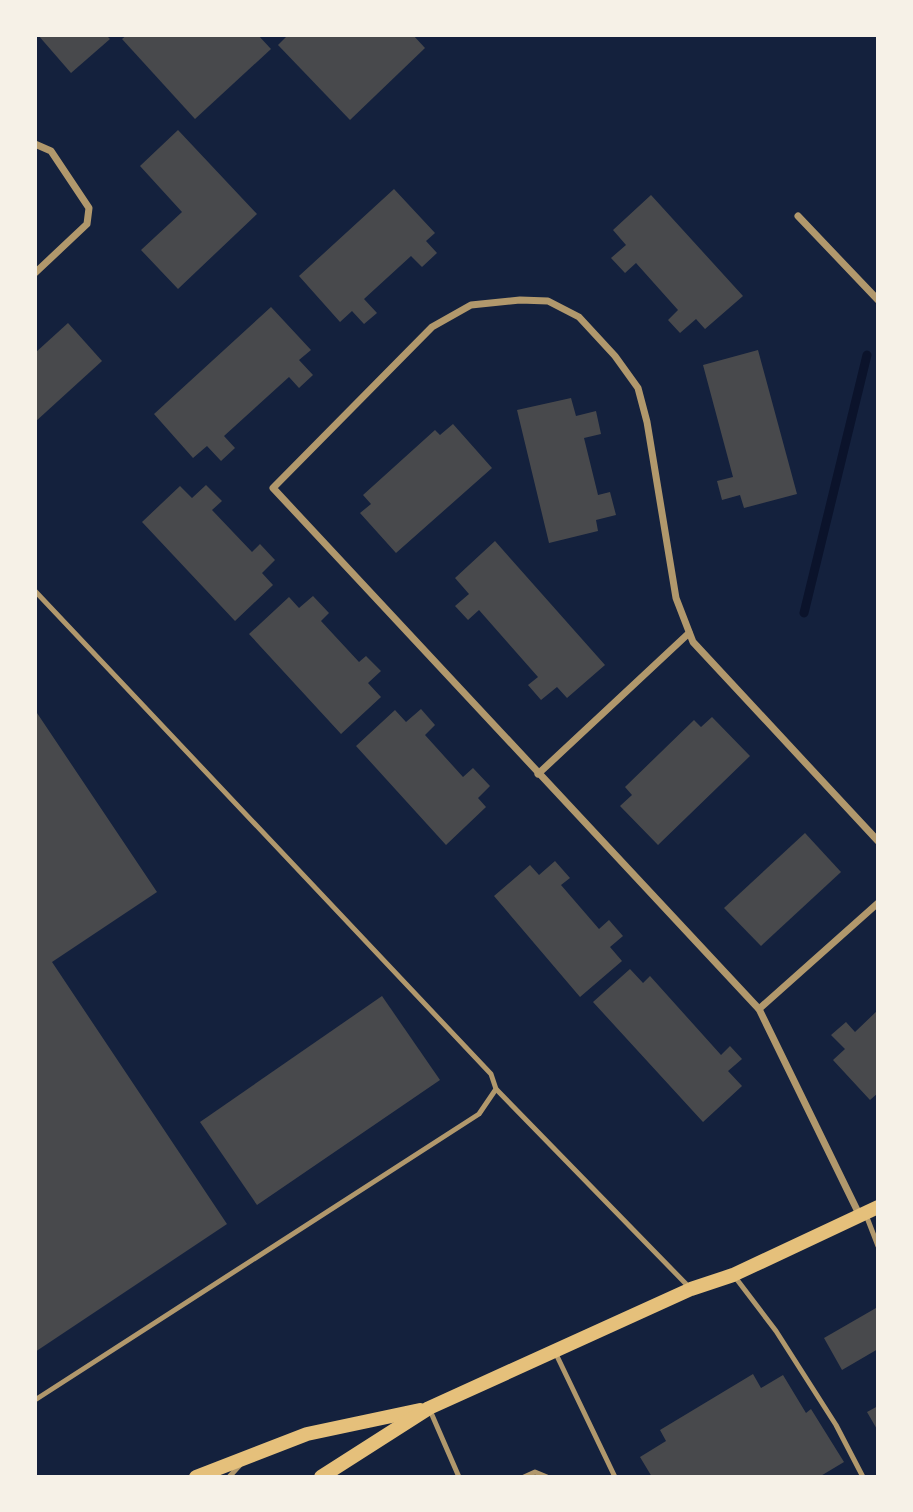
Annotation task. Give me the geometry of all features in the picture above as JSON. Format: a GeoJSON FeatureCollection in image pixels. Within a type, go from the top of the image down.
{"type":"FeatureCollection","features":[{"type":"Feature","properties":{"kind":"main road"},"geometry":{"type":"LineString","coordinates":[[321,1477],[429,1408],[556,1353],[691,1289],[733,1275],[867,1211]]}},
{"type":"Feature","properties":{"kind":"main road"},"geometry":{"type":"LineString","coordinates":[[196,1477],[307,1434],[429,1408]]}},
{"type":"Feature","properties":{"kind":"street"},"geometry":{"type":"LineString","coordinates":[[35,145],[51,151],[89,208],[87,225],[35,273]]}},
{"type":"Feature","properties":{"kind":"street"},"geometry":{"type":"LineString","coordinates":[[798,216],[878,300]]}},
{"type":"Feature","properties":{"kind":"street"},"geometry":{"type":"LineString","coordinates":[[867,1211],[759,1009],[273,488],[432,327],[471,305],[520,300],[548,301],[579,317],[615,356],[638,388],[676,598],[689,633],[729,684],[878,841]]}},
{"type":"Feature","properties":{"kind":"street"},"geometry":{"type":"LineString","coordinates":[[538,774],[689,633]]}},
{"type":"Feature","properties":{"kind":"street"},"geometry":{"type":"LineString","coordinates":[[759,1009],[878,903]]}},
{"type":"Feature","properties":{"kind":"lane"},"geometry":{"type":"LineString","coordinates":[[35,591],[491,1074],[496,1089],[691,1289]]}},
{"type":"Feature","properties":{"kind":"lane"},"geometry":{"type":"LineString","coordinates":[[35,1400],[479,1114],[496,1089]]}},
{"type":"Feature","properties":{"kind":"lane"},"geometry":{"type":"LineString","coordinates":[[867,1211],[878,1246]]}},
{"type":"Feature","properties":{"kind":"lane"},"geometry":{"type":"LineString","coordinates":[[733,1275],[776,1331],[836,1425],[863,1477]]}},
{"type":"Feature","properties":{"kind":"lane"},"geometry":{"type":"LineString","coordinates":[[556,1353],[615,1477]]}},
{"type":"Feature","properties":{"kind":"lane"},"geometry":{"type":"LineString","coordinates":[[429,1408],[459,1477]]}},
{"type":"Feature","properties":{"kind":"lane"},"geometry":{"type":"LineString","coordinates":[[229,1477],[247,1457]]}},
{"type":"Feature","properties":{"kind":"lane"},"geometry":{"type":"LineString","coordinates":[[524,1477],[535,1472],[547,1477]]}},
{"type":"Feature","properties":{"kind":"building"},"geometry":{"type":"Polygon","coordinates":[[[38,35],[106,35],[110,39],[71,73],[38,35]]]}},
{"type":"Feature","properties":{"kind":"building"},"geometry":{"type":"Polygon","coordinates":[[[127,35],[258,35],[271,49],[195,119],[122,39],[127,35]]]}},
{"type":"Feature","properties":{"kind":"building"},"geometry":{"type":"Polygon","coordinates":[[[288,35],[413,35],[425,48],[350,120],[278,45],[288,35]]]}},
{"type":"Feature","properties":{"kind":"building"},"geometry":{"type":"Polygon","coordinates":[[[178,130],[257,214],[178,289],[141,250],[182,212],[140,166],[178,130]]]}},
{"type":"Feature","properties":{"kind":"building"},"geometry":{"type":"Polygon","coordinates":[[[394,189],[435,233],[426,241],[437,253],[422,267],[411,256],[364,299],[377,313],[364,324],[352,311],[340,322],[299,276],[394,189]]]}},
{"type":"Feature","properties":{"kind":"building"},"geometry":{"type":"Polygon","coordinates":[[[651,195],[743,296],[705,329],[696,319],[680,333],[668,320],[678,310],[636,263],[625,273],[611,258],[626,245],[613,230],[651,195]]]}},
{"type":"Feature","properties":{"kind":"building"},"geometry":{"type":"Polygon","coordinates":[[[271,307],[311,350],[299,360],[313,375],[299,388],[289,377],[224,436],[235,448],[221,461],[207,446],[193,458],[154,414],[271,307]]]}},
{"type":"Feature","properties":{"kind":"building"},"geometry":{"type":"Polygon","coordinates":[[[68,323],[102,361],[35,422],[35,353],[68,323]]]}},
{"type":"Feature","properties":{"kind":"building"},"geometry":{"type":"Polygon","coordinates":[[[758,350],[797,494],[744,508],[740,495],[722,500],[717,481],[733,477],[703,365],[758,350]]]}},
{"type":"Feature","properties":{"kind":"building"},"geometry":{"type":"Polygon","coordinates":[[[571,398],[576,416],[596,411],[601,434],[584,438],[598,495],[610,492],[616,515],[596,520],[598,531],[549,543],[517,410],[571,398]]]}},
{"type":"Feature","properties":{"kind":"building"},"geometry":{"type":"Polygon","coordinates":[[[453,424],[492,468],[396,553],[360,513],[371,504],[363,495],[435,430],[440,435],[453,424]]]}},
{"type":"Feature","properties":{"kind":"building"},"geometry":{"type":"Polygon","coordinates":[[[206,485],[222,501],[212,510],[252,552],[260,544],[275,560],[262,573],[273,585],[235,621],[142,522],[180,486],[192,498],[206,485]]]}},
{"type":"Feature","properties":{"kind":"building"},"geometry":{"type":"Polygon","coordinates":[[[495,541],[605,665],[567,698],[557,687],[541,700],[528,685],[538,677],[479,610],[468,620],[455,606],[469,594],[455,578],[495,541]]]}},
{"type":"Feature","properties":{"kind":"building"},"geometry":{"type":"Polygon","coordinates":[[[313,596],[329,613],[321,621],[359,662],[366,656],[381,671],[368,683],[381,697],[341,734],[249,634],[289,597],[299,608],[313,596]]]}},
{"type":"Feature","properties":{"kind":"building"},"geometry":{"type":"Polygon","coordinates":[[[421,709],[435,725],[425,735],[463,777],[473,768],[490,786],[478,798],[486,807],[446,845],[356,746],[395,710],[406,722],[421,709]]]}},
{"type":"Feature","properties":{"kind":"building"},"geometry":{"type":"Polygon","coordinates":[[[35,710],[157,892],[52,962],[227,1224],[35,1352],[35,710]]]}},
{"type":"Feature","properties":{"kind":"building"},"geometry":{"type":"Polygon","coordinates":[[[712,717],[750,756],[658,845],[620,806],[632,795],[625,787],[694,720],[701,727],[712,717]]]}},
{"type":"Feature","properties":{"kind":"building"},"geometry":{"type":"Polygon","coordinates":[[[805,833],[841,872],[761,946],[724,908],[805,833]]]}},
{"type":"Feature","properties":{"kind":"building"},"geometry":{"type":"Polygon","coordinates":[[[555,861],[570,878],[561,885],[599,929],[609,920],[623,936],[610,947],[622,961],[580,997],[494,896],[530,865],[539,875],[555,861]]]}},
{"type":"Feature","properties":{"kind":"building"},"geometry":{"type":"Polygon","coordinates":[[[630,969],[643,983],[650,976],[721,1055],[730,1046],[742,1059],[728,1071],[742,1086],[703,1122],[593,1002],[630,969]]]}},
{"type":"Feature","properties":{"kind":"building"},"geometry":{"type":"Polygon","coordinates":[[[382,996],[440,1080],[257,1205],[200,1122],[382,996]]]}},
{"type":"Feature","properties":{"kind":"building"},"geometry":{"type":"Polygon","coordinates":[[[878,1010],[878,1093],[870,1100],[833,1060],[845,1049],[831,1035],[846,1022],[855,1032],[878,1010]]]}},
{"type":"Feature","properties":{"kind":"building"},"geometry":{"type":"Polygon","coordinates":[[[876,1308],[878,1349],[842,1370],[824,1338],[876,1308]]]}},
{"type":"Feature","properties":{"kind":"building"},"geometry":{"type":"Polygon","coordinates":[[[753,1374],[761,1388],[783,1375],[806,1413],[811,1409],[844,1462],[819,1477],[652,1477],[640,1457],[666,1441],[660,1430],[753,1374]]]}},
{"type":"Feature","properties":{"kind":"building"},"geometry":{"type":"Polygon","coordinates":[[[878,1406],[878,1431],[867,1412],[878,1406]]]}},
{"type":"Feature","properties":{"kind":"waterway"},"geometry":{"type":"LineString","coordinates":[[804,613],[867,355]]}}]}
